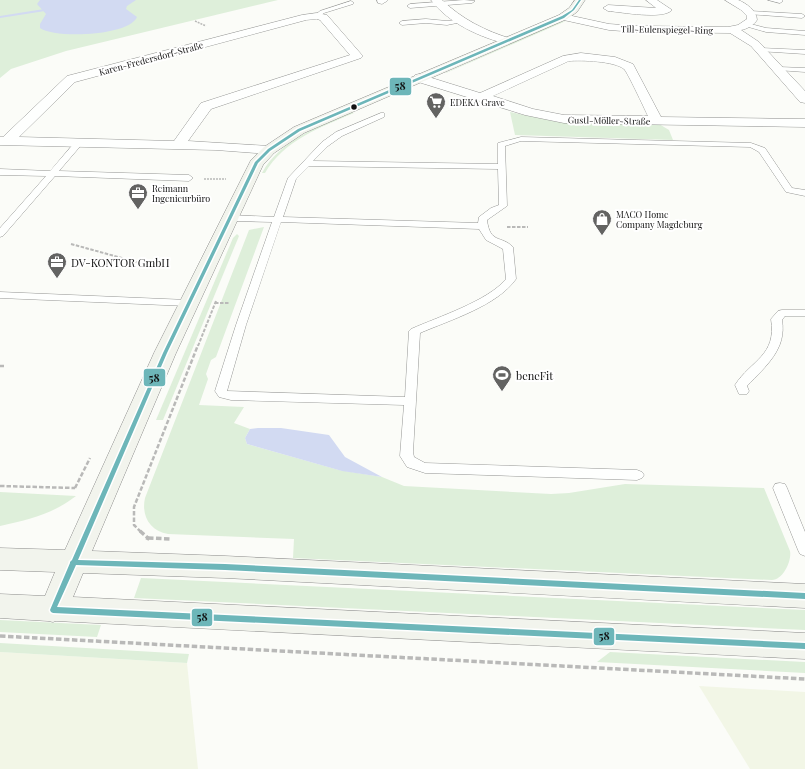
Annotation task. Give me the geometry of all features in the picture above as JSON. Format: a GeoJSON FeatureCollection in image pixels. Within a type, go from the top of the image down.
{"type":"FeatureCollection","features":[{"type":"Feature","properties":{"kind":"street"},"geometry":{"type":"LineString","coordinates":[[53,610],[108,481],[188,303],[252,171],[269,150],[284,139],[311,125],[563,17],[573,10],[580,0]]}},
{"type":"Feature","properties":{"kind":"street"},"geometry":{"type":"LineString","coordinates":[[608,8],[651,12],[667,10],[651,0]]}},
{"type":"Feature","properties":{"kind":"street"},"geometry":{"type":"LineString","coordinates":[[730,0],[750,13],[753,18],[747,25]]}},
{"type":"Feature","properties":{"kind":"street"},"geometry":{"type":"LineString","coordinates":[[438,2],[464,21],[487,35],[508,41]]}},
{"type":"Feature","properties":{"kind":"street"},"geometry":{"type":"LineString","coordinates":[[178,145],[206,106],[357,56],[323,17],[317,16]]}},
{"type":"Feature","properties":{"kind":"street","name":"Karen-Fredersdorf-Straße"},"geometry":{"type":"LineString","coordinates":[[3,141],[71,79],[306,17],[317,16]]}},
{"type":"Feature","properties":{"kind":"street","name":"Till-Eulenspiegel-Ring"},"geometry":{"type":"LineString","coordinates":[[563,17],[628,29],[732,29],[747,25]]}},
{"type":"Feature","properties":{"kind":"street"},"geometry":{"type":"LineString","coordinates":[[732,29],[748,39],[760,50],[805,99]]}},
{"type":"Feature","properties":{"kind":"street"},"geometry":{"type":"LineString","coordinates":[[481,97],[564,58],[581,57],[612,61],[629,67],[658,121]]}},
{"type":"Feature","properties":{"kind":"street","name":"Gustl-Möller-Straße"},"geometry":{"type":"LineString","coordinates":[[419,78],[530,112],[560,118],[805,123]]}},
{"type":"Feature","properties":{"kind":"street"},"geometry":{"type":"LineString","coordinates":[[3,141],[241,147],[269,150]]}},
{"type":"Feature","properties":{"kind":"street"},"geometry":{"type":"LineString","coordinates":[[0,559],[225,568],[805,596]]}},
{"type":"Feature","properties":{"kind":"street"},"geometry":{"type":"LineString","coordinates":[[0,606],[53,610],[805,646]]}},
{"type":"Feature","properties":{"kind":"lane"},"geometry":{"type":"LineString","coordinates":[[771,0],[780,1]]}},
{"type":"Feature","properties":{"kind":"lane"},"geometry":{"type":"LineString","coordinates":[[410,6],[438,2],[472,1]]}},
{"type":"Feature","properties":{"kind":"lane","name":"Karen-Fredersdorf-Straße"},"geometry":{"type":"LineString","coordinates":[[317,16],[322,12],[351,4]]}},
{"type":"Feature","properties":{"kind":"lane"},"geometry":{"type":"LineString","coordinates":[[750,13],[802,16]]}},
{"type":"Feature","properties":{"kind":"lane"},"geometry":{"type":"LineString","coordinates":[[402,23],[426,21],[447,23],[464,21]]}},
{"type":"Feature","properties":{"kind":"lane","name":"Till-Eulenspiegel-Ring"},"geometry":{"type":"LineString","coordinates":[[747,25],[766,30],[805,33]]}},
{"type":"Feature","properties":{"kind":"lane"},"geometry":{"type":"LineString","coordinates":[[760,50],[805,52]]}},
{"type":"Feature","properties":{"kind":"lane"},"geometry":{"type":"LineString","coordinates":[[779,69],[805,70]]}},
{"type":"Feature","properties":{"kind":"lane"},"geometry":{"type":"LineString","coordinates":[[382,115],[339,134],[325,144],[292,178],[279,220],[232,352],[221,387],[221,392],[231,396],[411,401]]}},
{"type":"Feature","properties":{"kind":"lane"},"geometry":{"type":"LineString","coordinates":[[637,474],[430,468],[418,466],[408,460],[406,454],[415,331],[480,302],[504,287],[510,280],[511,273],[508,248],[489,238],[484,232],[482,226],[482,219],[494,210],[504,206],[501,145],[521,139],[747,144],[761,148],[789,190],[805,193]]}},
{"type":"Feature","properties":{"kind":"lane"},"geometry":{"type":"LineString","coordinates":[[0,234],[79,143]]}},
{"type":"Feature","properties":{"kind":"lane"},"geometry":{"type":"LineString","coordinates":[[306,163],[502,167]]}},
{"type":"Feature","properties":{"kind":"lane"},"geometry":{"type":"LineString","coordinates":[[0,172],[188,178]]}},
{"type":"Feature","properties":{"kind":"lane"},"geometry":{"type":"LineString","coordinates":[[230,218],[482,226]]}},
{"type":"Feature","properties":{"kind":"lane"},"geometry":{"type":"LineString","coordinates":[[0,295],[188,303]]}},
{"type":"Feature","properties":{"kind":"lane"},"geometry":{"type":"LineString","coordinates":[[743,391],[741,385],[761,364],[775,346],[779,332],[776,319],[782,313],[805,313]]}},
{"type":"Feature","properties":{"kind":"lane"},"geometry":{"type":"LineString","coordinates":[[780,488],[805,550]]}},
{"type":"Feature","properties":{"kind":"path"},"geometry":{"type":"LineString","coordinates":[[70,244],[140,263]]}},
{"type":"Feature","properties":{"kind":"path"},"geometry":{"type":"LineString","coordinates":[[0,486],[82,488]]}},
{"type":"Feature","properties":{"kind":"path"},"geometry":{"type":"LineString","coordinates":[[0,636],[805,679]]}},
{"type":"Feature","properties":{"kind":"green space"},"geometry":{"type":"Polygon","coordinates":[[[0,0],[278,0],[66,51],[11,69],[0,78],[0,0]]]}},
{"type":"Feature","properties":{"kind":"green space"},"geometry":{"type":"Polygon","coordinates":[[[566,21],[446,73],[445,73],[559,22],[566,21]]]}},
{"type":"Feature","properties":{"kind":"green space"},"geometry":{"type":"Polygon","coordinates":[[[351,112],[354,113],[316,129],[293,143],[282,152],[265,173],[262,173],[279,152],[289,143],[313,129],[351,112]]]}},
{"type":"Feature","properties":{"kind":"green space"},"geometry":{"type":"Polygon","coordinates":[[[510,112],[558,122],[659,124],[669,130],[673,140],[515,135],[510,112]]]}},
{"type":"Feature","properties":{"kind":"green space"},"geometry":{"type":"Polygon","coordinates":[[[264,227],[216,357],[211,360],[206,374],[208,379],[199,405],[244,407],[234,423],[250,429],[245,438],[247,444],[339,470],[382,477],[404,486],[551,494],[569,493],[625,484],[764,488],[790,551],[790,560],[786,569],[780,577],[772,580],[293,558],[294,539],[168,534],[156,530],[148,522],[146,517],[144,511],[145,498],[249,230],[264,227]]]}},
{"type":"Feature","properties":{"kind":"green space"},"geometry":{"type":"Polygon","coordinates":[[[237,234],[239,236],[163,420],[156,420],[233,238],[237,234]]]}},
{"type":"Feature","properties":{"kind":"green space"},"geometry":{"type":"Polygon","coordinates":[[[0,492],[76,496],[40,516],[0,526],[0,492]]]}},
{"type":"Feature","properties":{"kind":"green space"},"geometry":{"type":"Polygon","coordinates":[[[141,578],[805,610],[805,630],[134,598],[141,578]]]}},
{"type":"Feature","properties":{"kind":"green space"},"geometry":{"type":"Polygon","coordinates":[[[0,620],[101,625],[97,637],[0,632],[0,620]]]}},
{"type":"Feature","properties":{"kind":"green space"},"geometry":{"type":"Polygon","coordinates":[[[0,643],[189,654],[187,663],[0,652],[0,643]]]}},
{"type":"Feature","properties":{"kind":"green space"},"geometry":{"type":"Polygon","coordinates":[[[0,652],[187,663],[198,769],[0,769],[0,652]]]}},
{"type":"Feature","properties":{"kind":"green space"},"geometry":{"type":"Polygon","coordinates":[[[610,652],[805,662],[805,673],[597,662],[610,652]]]}},
{"type":"Feature","properties":{"kind":"green space"},"geometry":{"type":"Polygon","coordinates":[[[699,686],[805,692],[805,769],[750,769],[699,686]]]}},
{"type":"Feature","properties":{"kind":"water"},"geometry":{"type":"Polygon","coordinates":[[[40,0],[136,0],[127,6],[126,9],[137,17],[131,23],[121,28],[107,32],[91,34],[60,34],[40,28],[40,24],[46,14],[37,4],[40,0]]]}},
{"type":"Feature","properties":{"kind":"water"},"geometry":{"type":"Polygon","coordinates":[[[281,428],[329,435],[345,457],[382,477],[342,471],[247,444],[245,438],[250,429],[281,428]]]}},
{"type":"Feature","properties":{"kind":"waterway"},"geometry":{"type":"LineString","coordinates":[[0,17],[44,10]]}},
{"type":"Feature","properties":{"kind":"transit line","name":"58"},"geometry":{"type":"LineString","coordinates":[[580,0],[573,10],[563,17],[299,130],[269,150],[256,163],[165,353],[53,610],[805,646]]}},
{"type":"Feature","properties":{"kind":"transit line","name":"58"},"geometry":{"type":"LineString","coordinates":[[73,562],[225,567],[805,596]]}},
{"type":"Feature","properties":{"kind":"place","name":"EDEKA Grave"},"geometry":{"type":"Point","coordinates":[436,119]}},
{"type":"Feature","properties":{"kind":"place","name":"Reimann Ingenieurbüro"},"geometry":{"type":"Point","coordinates":[138,210]}},
{"type":"Feature","properties":{"kind":"place","name":"MACO Home Company Magdeburg"},"geometry":{"type":"Point","coordinates":[602,236]}},
{"type":"Feature","properties":{"kind":"place","name":"DV-KONTOR GmbH"},"geometry":{"type":"Point","coordinates":[57,279]}},
{"type":"Feature","properties":{"kind":"place","name":"beneFit"},"geometry":{"type":"Point","coordinates":[502,392]}}]}
